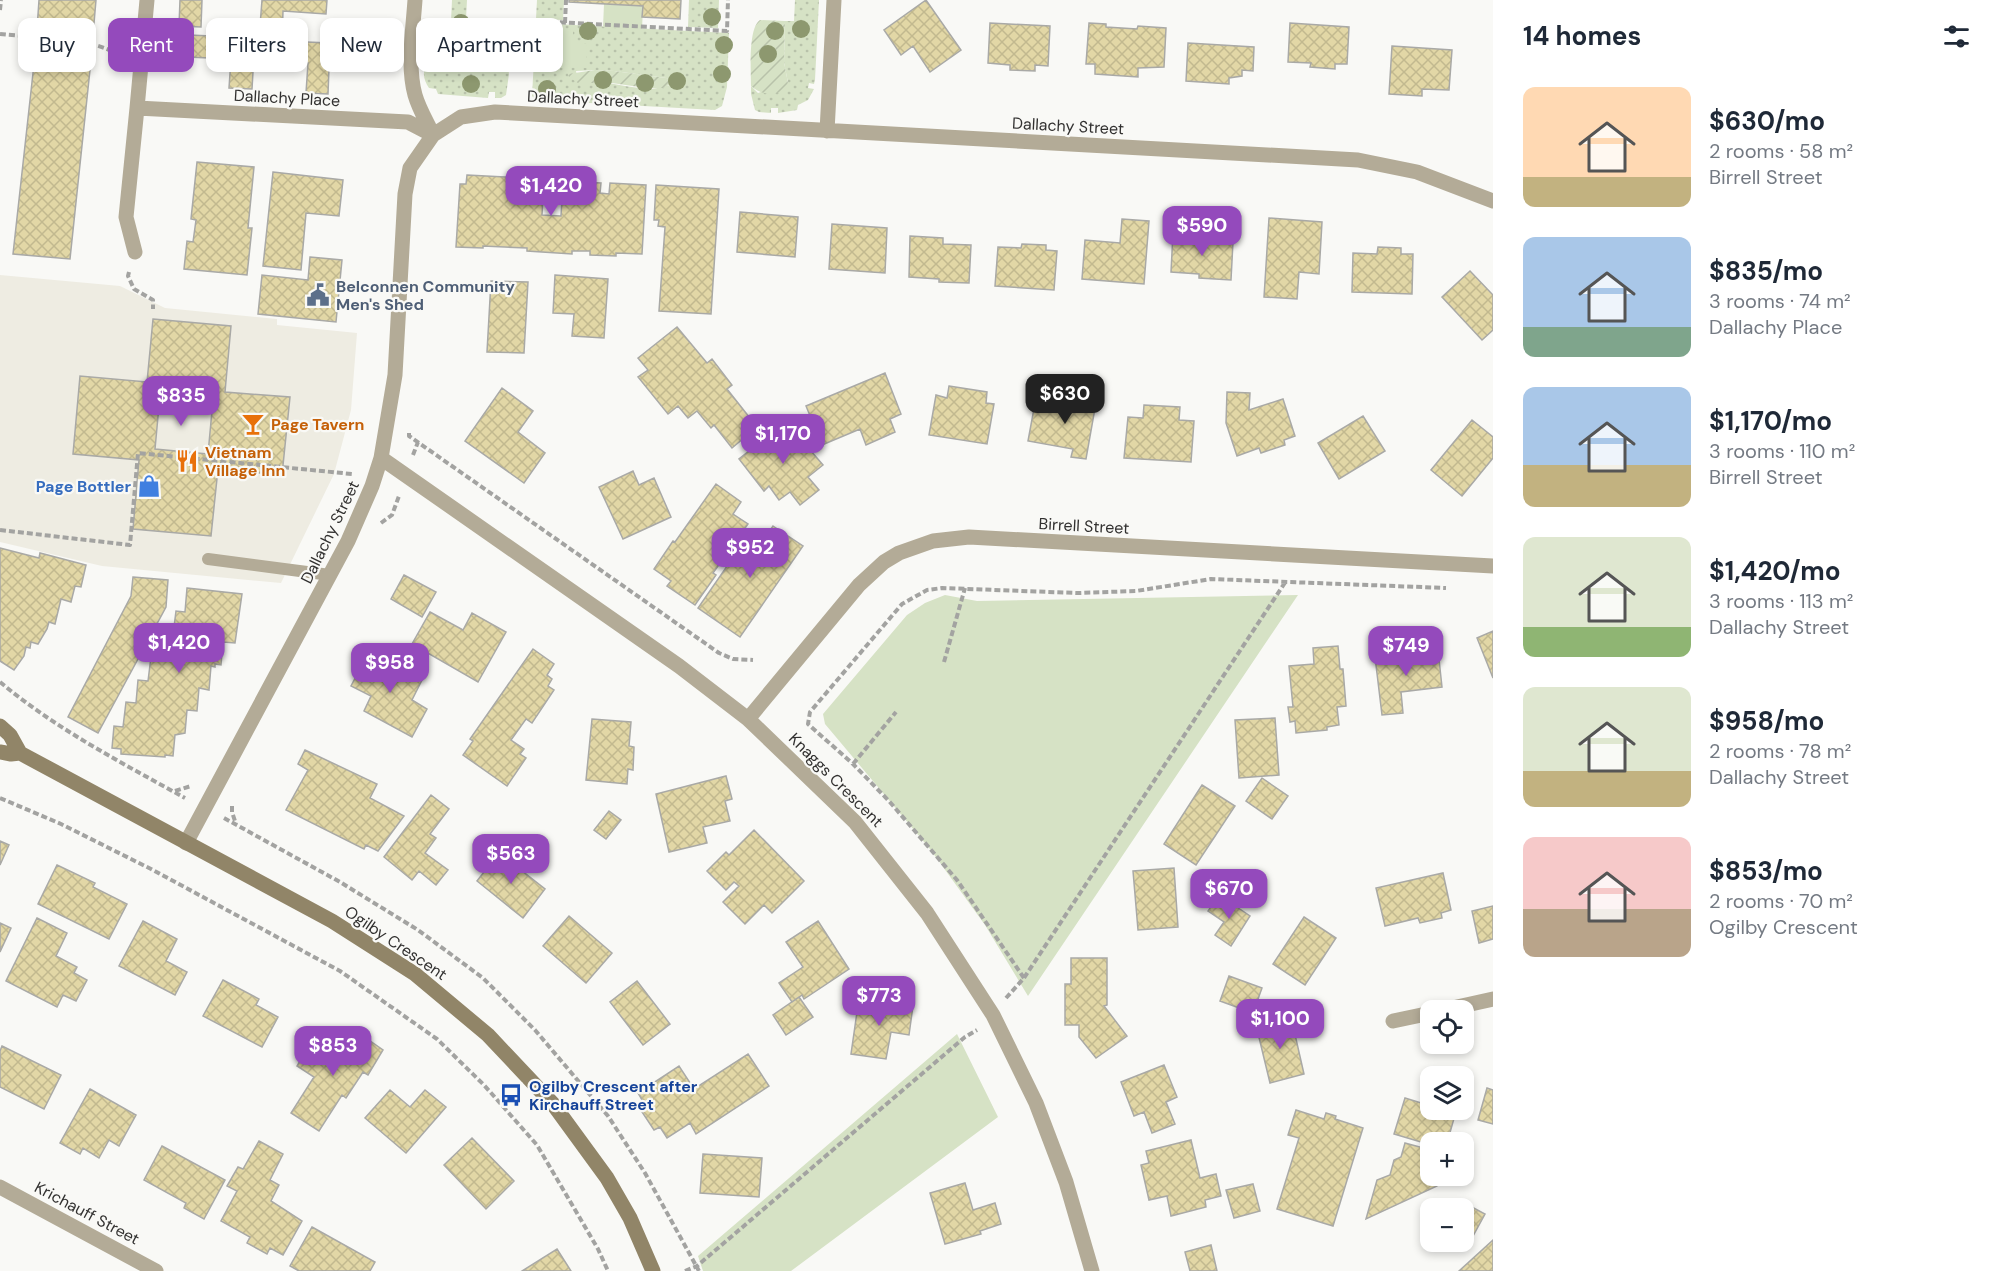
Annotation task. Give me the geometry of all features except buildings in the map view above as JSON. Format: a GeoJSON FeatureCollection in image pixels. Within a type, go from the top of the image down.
{"type":"FeatureCollection","features":[{"type":"Feature","properties":{"kind":"street"},"geometry":{"type":"LineString","coordinates":[[145,18],[147,0]]}},
{"type":"Feature","properties":{"kind":"street"},"geometry":{"type":"LineString","coordinates":[[415,0],[413,85],[419,106],[433,135]]}},
{"type":"Feature","properties":{"kind":"street"},"geometry":{"type":"LineString","coordinates":[[827,131],[834,0]]}},
{"type":"Feature","properties":{"kind":"street"},"geometry":{"type":"LineString","coordinates":[[135,252],[126,217],[140,72]]}},
{"type":"Feature","properties":{"kind":"street","name":"Dallachy Place"},"geometry":{"type":"LineString","coordinates":[[136,108],[408,122],[433,135]]}},
{"type":"Feature","properties":{"kind":"street","name":"Dallachy Street"},"geometry":{"type":"LineString","coordinates":[[186,843],[348,541],[364,504],[381,458],[395,375],[405,194],[410,168],[433,135],[462,117],[495,112],[1358,160],[1417,172],[1493,201]]}},
{"type":"Feature","properties":{"kind":"street","name":"Knaggs Crescent"},"geometry":{"type":"LineString","coordinates":[[381,458],[679,666],[748,719],[855,822],[927,913],[993,1015],[1036,1103],[1065,1182],[1092,1271]]}},
{"type":"Feature","properties":{"kind":"street","name":"Birrell Street"},"geometry":{"type":"LineString","coordinates":[[748,719],[860,585],[884,562],[899,553],[933,541],[969,537],[1493,566]]}},
{"type":"Feature","properties":{"kind":"street","name":"Ogilby Crescent"},"geometry":{"type":"LineString","coordinates":[[0,726],[10,735],[20,753],[332,921],[415,974],[488,1035],[553,1104],[607,1178],[630,1218],[653,1271]]}},
{"type":"Feature","properties":{"kind":"street","name":"Ogilby Crescent"},"geometry":{"type":"LineString","coordinates":[[0,752],[20,753]]}},
{"type":"Feature","properties":{"kind":"street"},"geometry":{"type":"LineString","coordinates":[[1474,1003],[1493,999]]}},
{"type":"Feature","properties":{"kind":"street"},"geometry":{"type":"LineString","coordinates":[[1393,1021],[1420,1015]]}},
{"type":"Feature","properties":{"kind":"street","name":"Krichauff Street"},"geometry":{"type":"LineString","coordinates":[[0,1187],[156,1271]]}},
{"type":"Feature","properties":{"kind":"lane"},"geometry":{"type":"LineString","coordinates":[[208,560],[330,575]]}},
{"type":"Feature","properties":{"kind":"path"},"geometry":{"type":"LineString","coordinates":[[0,10],[1,0]]}},
{"type":"Feature","properties":{"kind":"path"},"geometry":{"type":"LineString","coordinates":[[566,0],[565,23],[727,31],[728,0]]}},
{"type":"Feature","properties":{"kind":"path"},"geometry":{"type":"LineString","coordinates":[[0,34],[108,48]]}},
{"type":"Feature","properties":{"kind":"path"},"geometry":{"type":"LineString","coordinates":[[135,252],[128,276],[134,289],[153,300],[153,309]]}},
{"type":"Feature","properties":{"kind":"path"},"geometry":{"type":"LineString","coordinates":[[409,436],[719,653],[734,659],[753,660]]}},
{"type":"Feature","properties":{"kind":"path"},"geometry":{"type":"LineString","coordinates":[[0,530],[130,545],[138,453],[352,474],[356,464]]}},
{"type":"Feature","properties":{"kind":"path"},"geometry":{"type":"LineString","coordinates":[[379,524],[392,515]]}},
{"type":"Feature","properties":{"kind":"path"},"geometry":{"type":"LineString","coordinates":[[1304,556],[1286,582],[1024,978],[957,880],[889,801],[853,764],[808,724],[810,712],[902,604],[927,590],[965,588],[1078,593],[1136,591],[1211,579],[1286,582],[1447,588]]}},
{"type":"Feature","properties":{"kind":"path"},"geometry":{"type":"LineString","coordinates":[[944,662],[965,588]]}},
{"type":"Feature","properties":{"kind":"path"},"geometry":{"type":"LineString","coordinates":[[0,682],[48,717],[113,758]]}},
{"type":"Feature","properties":{"kind":"path"},"geometry":{"type":"LineString","coordinates":[[853,764],[896,712]]}},
{"type":"Feature","properties":{"kind":"path"},"geometry":{"type":"LineString","coordinates":[[0,798],[61,824],[151,869],[340,971],[437,1039],[484,1085],[537,1145],[598,1249],[608,1271]]}},
{"type":"Feature","properties":{"kind":"path"},"geometry":{"type":"LineString","coordinates":[[233,800],[232,812],[236,825]]}},
{"type":"Feature","properties":{"kind":"path"},"geometry":{"type":"LineString","coordinates":[[685,1271],[698,1268],[964,1037],[982,1028]]}},
{"type":"Feature","properties":{"kind":"shaded area"},"geometry":{"type":"Polygon","coordinates":[[[0,275],[120,286],[165,308],[277,319],[277,325],[357,333],[351,410],[334,474],[281,583],[102,566],[0,542],[0,275]]]}},
{"type":"Feature","properties":{"kind":"green space"},"geometry":{"type":"Polygon","coordinates":[[[452,0],[467,0],[466,18],[451,18],[452,0]]]}},
{"type":"Feature","properties":{"kind":"green space"},"geometry":{"type":"Polygon","coordinates":[[[537,0],[564,0],[563,20],[563,18],[536,18],[537,0]]]}},
{"type":"Feature","properties":{"kind":"green space"},"geometry":{"type":"Polygon","coordinates":[[[689,0],[719,0],[718,28],[688,27],[689,0]]]}},
{"type":"Feature","properties":{"kind":"green space"},"geometry":{"type":"Polygon","coordinates":[[[795,0],[819,0],[815,80],[814,84],[809,83],[808,88],[814,89],[808,100],[798,105],[797,110],[778,113],[778,108],[771,108],[771,113],[759,112],[755,110],[751,86],[758,93],[788,83],[784,62],[785,21],[794,21],[795,0]]]}},
{"type":"Feature","properties":{"kind":"green space"},"geometry":{"type":"Polygon","coordinates":[[[604,4],[643,6],[642,30],[603,27],[604,4]]]}},
{"type":"Feature","properties":{"kind":"green space"},"geometry":{"type":"Polygon","coordinates":[[[760,20],[785,21],[784,62],[788,83],[784,91],[766,93],[751,86],[752,40],[756,25],[760,20]]]}},
{"type":"Feature","properties":{"kind":"green space"},"geometry":{"type":"Polygon","coordinates":[[[563,24],[729,33],[727,87],[722,106],[715,110],[536,100],[532,96],[533,72],[563,72],[563,24]],[[576,71],[578,83],[604,83],[648,89],[680,84],[681,80],[614,71],[576,71]]]}},
{"type":"Feature","properties":{"kind":"green space"},"geometry":{"type":"Polygon","coordinates":[[[563,30],[573,30],[573,43],[587,44],[586,68],[563,67],[563,30]]]}},
{"type":"Feature","properties":{"kind":"green space"},"geometry":{"type":"Polygon","coordinates":[[[595,70],[681,80],[683,84],[670,84],[664,88],[646,88],[612,83],[578,83],[568,74],[595,70]]]}},
{"type":"Feature","properties":{"kind":"green space"},"geometry":{"type":"Polygon","coordinates":[[[509,72],[509,74],[506,95],[495,98],[495,92],[489,92],[488,98],[438,94],[436,89],[429,88],[424,73],[509,72]]]}},
{"type":"Feature","properties":{"kind":"green space"},"geometry":{"type":"Polygon","coordinates":[[[945,595],[977,601],[1298,595],[1028,996],[985,925],[930,849],[825,724],[823,714],[907,615],[925,603],[945,595]]]}},
{"type":"Feature","properties":{"kind":"green space"},"geometry":{"type":"Polygon","coordinates":[[[957,1034],[998,1117],[791,1271],[703,1271],[698,1256],[957,1034]]]}},
{"type":"Feature","properties":{"kind":"place","name":"Belconnen Community Men's Shed"},"geometry":{"type":"Point","coordinates":[318,295]}},
{"type":"Feature","properties":{"kind":"place","name":"Page Tavern"},"geometry":{"type":"Point","coordinates":[253,424]}},
{"type":"Feature","properties":{"kind":"place","name":"Vietnam Village Inn"},"geometry":{"type":"Point","coordinates":[187,461]}},
{"type":"Feature","properties":{"kind":"place","name":"Page Bottler"},"geometry":{"type":"Point","coordinates":[149,486]}},
{"type":"Feature","properties":{"kind":"place","name":"Ogilby Crescent after Kirchauff Street"},"geometry":{"type":"Point","coordinates":[511,1095]}}]}
